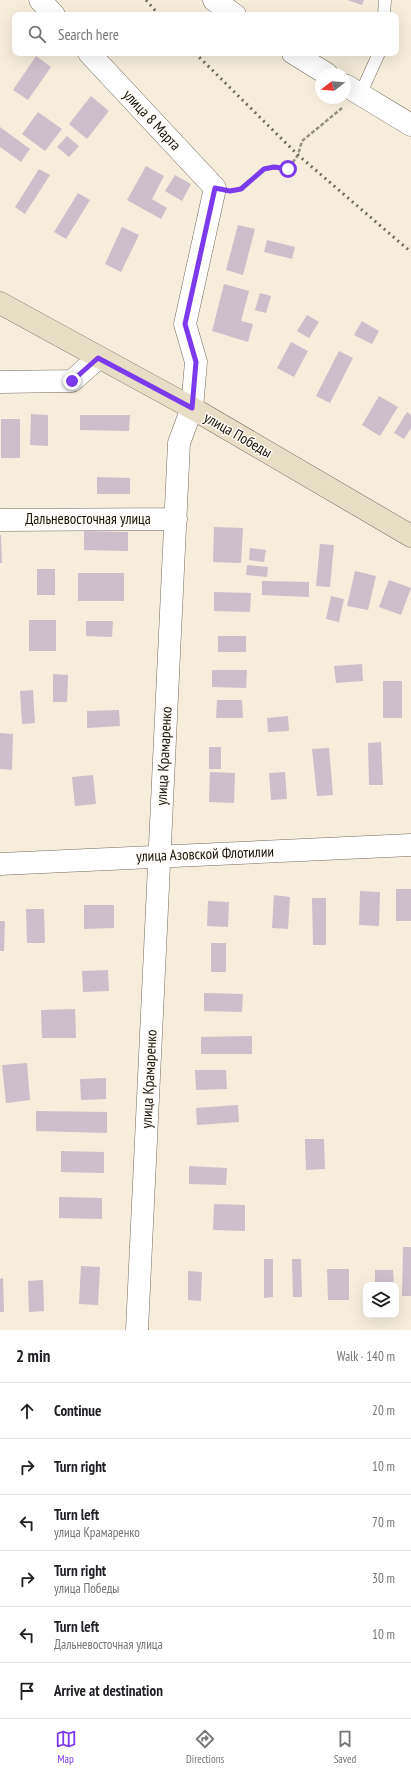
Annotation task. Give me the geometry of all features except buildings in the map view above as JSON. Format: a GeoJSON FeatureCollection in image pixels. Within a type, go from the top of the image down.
{"type":"FeatureCollection","features":[{"type":"Feature","properties":{"kind":"street"},"geometry":{"type":"LineString","coordinates":[[40,0],[51,12]]}},
{"type":"Feature","properties":{"kind":"street"},"geometry":{"type":"LineString","coordinates":[[214,0],[231,12]]}},
{"type":"Feature","properties":{"kind":"street","name":"улица 8 Марта"},"geometry":{"type":"LineString","coordinates":[[92,56],[215,188]]}},
{"type":"Feature","properties":{"kind":"street"},"geometry":{"type":"LineString","coordinates":[[298,56],[317,68]]}},
{"type":"Feature","properties":{"kind":"street"},"geometry":{"type":"LineString","coordinates":[[353,90],[411,125]]}},
{"type":"Feature","properties":{"kind":"street","name":"улица Крамаренко"},"geometry":{"type":"LineString","coordinates":[[137,1330],[179,443],[192,408],[196,362],[185,324],[215,188]]}},
{"type":"Feature","properties":{"kind":"street","name":"улица Победы"},"geometry":{"type":"LineString","coordinates":[[0,303],[98,358],[192,408],[411,536]]}},
{"type":"Feature","properties":{"kind":"street"},"geometry":{"type":"LineString","coordinates":[[0,382],[72,381],[98,358]]}},
{"type":"Feature","properties":{"kind":"street","name":"Дальневосточная улица"},"geometry":{"type":"LineString","coordinates":[[0,520],[176,519]]}},
{"type":"Feature","properties":{"kind":"street","name":"улица Азовской Флотилии"},"geometry":{"type":"LineString","coordinates":[[0,864],[159,855],[411,845]]}},
{"type":"Feature","properties":{"kind":"lane"},"geometry":{"type":"LineString","coordinates":[[384,12],[385,0]]}},
{"type":"Feature","properties":{"kind":"lane"},"geometry":{"type":"LineString","coordinates":[[353,90],[377,56]]}},
{"type":"Feature","properties":{"kind":"path"},"geometry":{"type":"LineString","coordinates":[[215,188],[230,191],[241,189],[264,169],[274,167],[288,169],[298,156],[302,141],[321,124],[353,90]]}},
{"type":"Feature","properties":{"kind":"railway"},"geometry":{"type":"LineString","coordinates":[[146,0],[156,12]]}},
{"type":"Feature","properties":{"kind":"railway"},"geometry":{"type":"LineString","coordinates":[[198,56],[298,155],[411,252]]}},
{"type":"Feature","properties":{"kind":"route"},"geometry":{"type":"LineString","coordinates":[[72,381],[98,358],[136,376],[192,408],[196,362],[185,324],[215,188],[230,191],[241,189],[264,169],[274,167],[288,169]]}}]}
